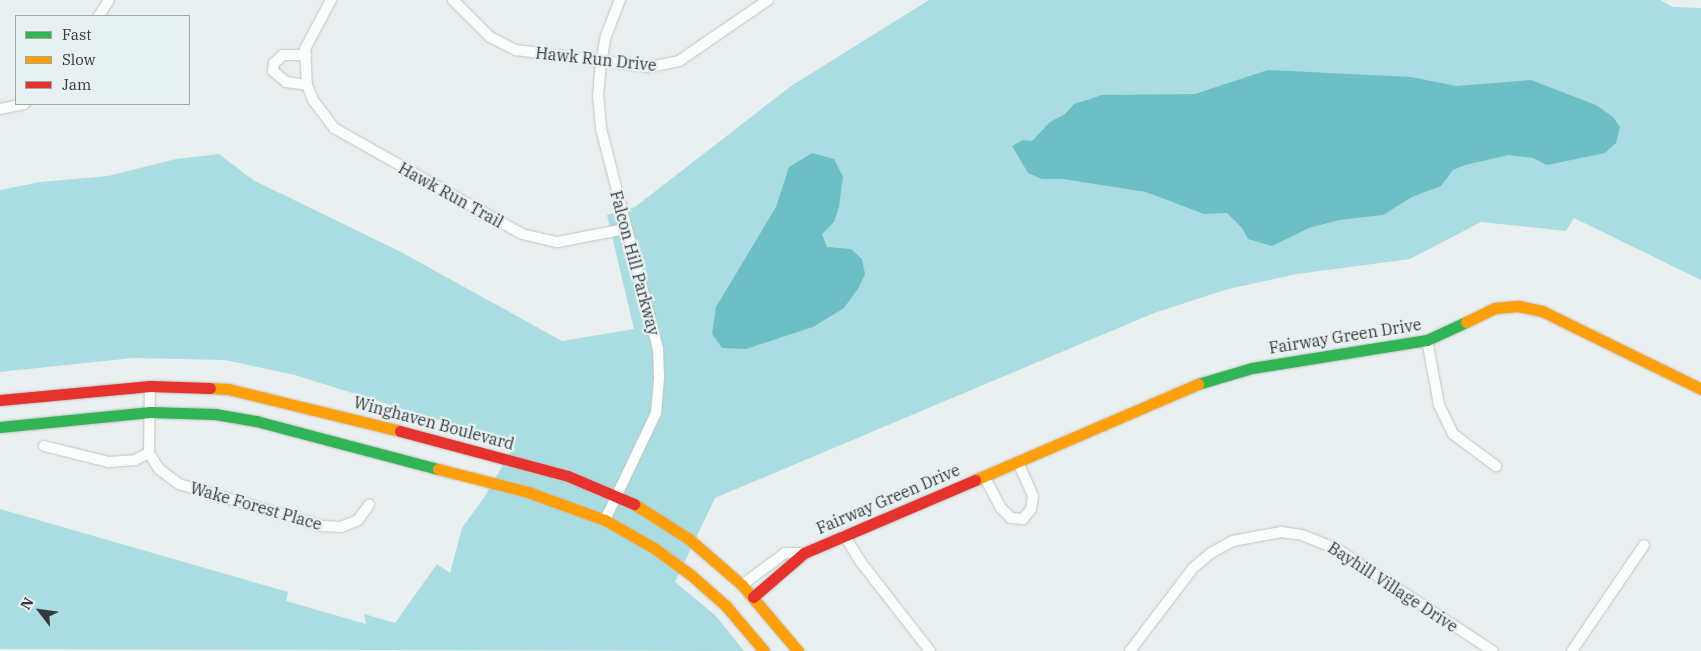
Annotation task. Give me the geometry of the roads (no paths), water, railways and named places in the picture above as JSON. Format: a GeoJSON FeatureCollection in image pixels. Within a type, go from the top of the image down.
{"type":"FeatureCollection","features":[{"type":"Feature","properties":{"kind":"main road","name":"Fairway Green Drive"},"geometry":{"type":"LineString","coordinates":[[753,597],[804,553],[1199,384],[1252,368],[1427,340],[1495,308],[1518,306],[1542,312],[1701,389]]}},
{"type":"Feature","properties":{"kind":"main road","name":"Winghaven Boulevard"},"geometry":{"type":"LineString","coordinates":[[0,400],[150,386],[228,389],[264,396],[543,468],[616,496],[689,539],[753,597],[798,651]]}},
{"type":"Feature","properties":{"kind":"main road"},"geometry":{"type":"LineString","coordinates":[[0,427],[150,412],[215,414],[256,421],[528,492],[605,520],[654,548],[691,575],[726,606],[764,651]]}},
{"type":"Feature","properties":{"kind":"street"},"geometry":{"type":"LineString","coordinates":[[100,15],[109,0]]}},
{"type":"Feature","properties":{"kind":"street","name":"Hawk Run Trail"},"geometry":{"type":"LineString","coordinates":[[331,0],[305,49],[307,85],[313,100],[334,128],[522,234],[558,242],[625,229]]}},
{"type":"Feature","properties":{"kind":"street","name":"Hawk Run Drive"},"geometry":{"type":"LineString","coordinates":[[453,0],[490,37],[516,50],[601,63],[649,67],[679,61],[768,0]]}},
{"type":"Feature","properties":{"kind":"street","name":"Falcon Hill Parkway"},"geometry":{"type":"LineString","coordinates":[[605,520],[656,413],[659,376],[658,349],[625,229],[601,128],[598,96],[601,63],[606,36],[620,0]]}},
{"type":"Feature","properties":{"kind":"street"},"geometry":{"type":"LineString","coordinates":[[306,55],[282,55],[274,62],[273,71],[286,82],[307,85]]}},
{"type":"Feature","properties":{"kind":"street"},"geometry":{"type":"LineString","coordinates":[[0,109],[19,105]]}},
{"type":"Feature","properties":{"kind":"street"},"geometry":{"type":"LineString","coordinates":[[1427,340],[1439,405],[1453,434],[1496,466]]}},
{"type":"Feature","properties":{"kind":"street"},"geometry":{"type":"LineString","coordinates":[[44,446],[108,462],[135,460],[149,453],[150,386]]}},
{"type":"Feature","properties":{"kind":"street","name":"Wake Forest Place"},"geometry":{"type":"LineString","coordinates":[[149,453],[159,469],[179,484],[322,526],[341,527],[358,520],[369,505]]}},
{"type":"Feature","properties":{"kind":"street","name":"Fairway Green Drive"},"geometry":{"type":"LineString","coordinates":[[984,476],[1001,508],[1011,518],[1023,519],[1031,509],[1034,496],[1018,462]]}},
{"type":"Feature","properties":{"kind":"street","name":"Bayhill Village Drive"},"geometry":{"type":"LineString","coordinates":[[1130,651],[1193,568],[1211,553],[1241,538],[1280,532],[1302,535],[1337,549],[1493,651]]}},
{"type":"Feature","properties":{"kind":"street"},"geometry":{"type":"LineString","coordinates":[[844,535],[860,561],[930,651]]}},
{"type":"Feature","properties":{"kind":"street"},"geometry":{"type":"LineString","coordinates":[[1572,651],[1644,545]]}},
{"type":"Feature","properties":{"kind":"street","name":"Fairway Green Drive"},"geometry":{"type":"LineString","coordinates":[[742,586],[785,553],[804,553]]}}]}
